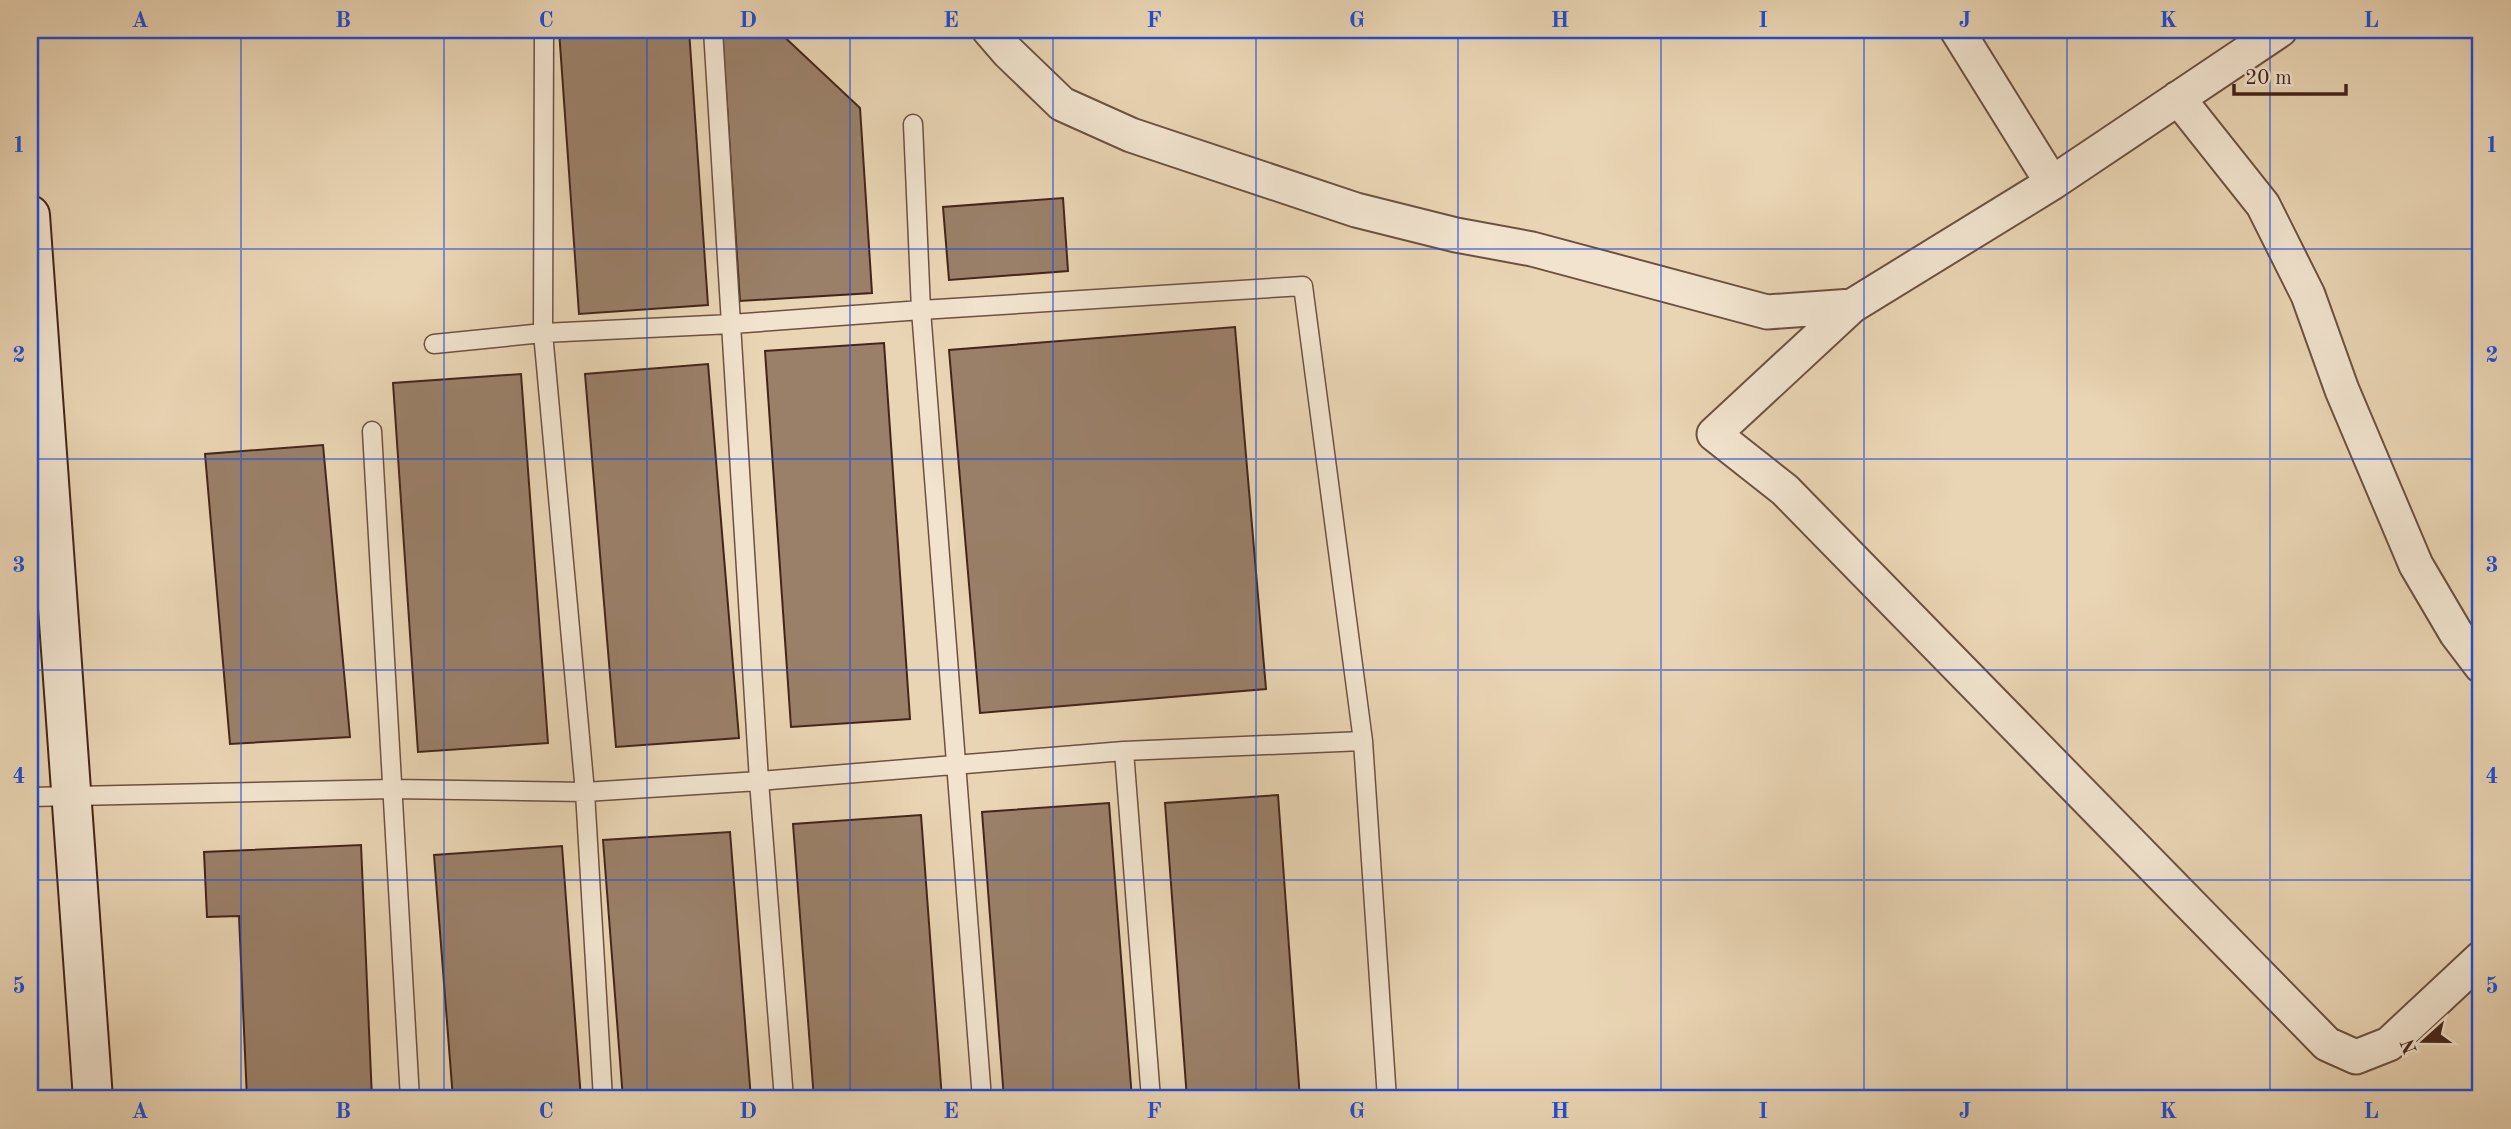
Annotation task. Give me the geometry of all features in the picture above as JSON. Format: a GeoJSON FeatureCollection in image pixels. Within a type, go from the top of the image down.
{"type":"FeatureCollection","features":[{"type":"Feature","properties":{"kind":"main road"},"geometry":{"type":"LineString","coordinates":[[30,215],[93,1099]]}},
{"type":"Feature","properties":{"kind":"street"},"geometry":{"type":"LineString","coordinates":[[989,30],[1062,104],[1131,135],[1356,210],[1456,235],[1532,249],[1767,312],[1852,306]]}},
{"type":"Feature","properties":{"kind":"street"},"geometry":{"type":"LineString","coordinates":[[1957,30],[2052,183]]}},
{"type":"Feature","properties":{"kind":"street"},"geometry":{"type":"LineString","coordinates":[[2280,30],[2052,183],[1852,306],[1714,434],[1784,490],[2327,1044],[2356,1057],[2389,1044],[2481,958]]}},
{"type":"Feature","properties":{"kind":"street"},"geometry":{"type":"LineString","coordinates":[[2178,99],[2263,205],[2308,295],[2342,390],[2416,565],[2456,633],[2481,666]]}},
{"type":"Feature","properties":{"kind":"lane"},"geometry":{"type":"LineString","coordinates":[[544,30],[543,333],[585,792],[603,1099]]}},
{"type":"Feature","properties":{"kind":"lane"},"geometry":{"type":"LineString","coordinates":[[713,30],[759,781],[784,1099]]}},
{"type":"Feature","properties":{"kind":"lane"},"geometry":{"type":"LineString","coordinates":[[913,124],[921,310],[982,1099]]}},
{"type":"Feature","properties":{"kind":"lane"},"geometry":{"type":"LineString","coordinates":[[434,344],[543,333],[732,324],[1303,286],[1363,741],[1387,1099]]}},
{"type":"Feature","properties":{"kind":"lane"},"geometry":{"type":"LineString","coordinates":[[372,431],[410,1099]]}},
{"type":"Feature","properties":{"kind":"lane"},"geometry":{"type":"LineString","coordinates":[[30,797],[393,789],[585,792],[759,781],[1124,751],[1363,741]]}},
{"type":"Feature","properties":{"kind":"lane"},"geometry":{"type":"LineString","coordinates":[[1124,751],[1152,1099]]}},
{"type":"Feature","properties":{"kind":"building"},"geometry":{"type":"Polygon","coordinates":[[[559,30],[689,30],[708,305],[579,314],[559,30]]]}},
{"type":"Feature","properties":{"kind":"building"},"geometry":{"type":"Polygon","coordinates":[[[722,30],[777,30],[860,108],[872,293],[740,301],[722,30]]]}},
{"type":"Feature","properties":{"kind":"building"},"geometry":{"type":"Polygon","coordinates":[[[1063,198],[1068,271],[949,280],[943,207],[1063,198]]]}},
{"type":"Feature","properties":{"kind":"building"},"geometry":{"type":"Polygon","coordinates":[[[1235,327],[1266,689],[980,713],[949,350],[1235,327]]]}},
{"type":"Feature","properties":{"kind":"building"},"geometry":{"type":"Polygon","coordinates":[[[884,343],[910,719],[791,727],[765,351],[884,343]]]}},
{"type":"Feature","properties":{"kind":"building"},"geometry":{"type":"Polygon","coordinates":[[[708,364],[739,738],[616,747],[585,374],[708,364]]]}},
{"type":"Feature","properties":{"kind":"building"},"geometry":{"type":"Polygon","coordinates":[[[521,374],[548,743],[418,752],[393,383],[521,374]]]}},
{"type":"Feature","properties":{"kind":"building"},"geometry":{"type":"Polygon","coordinates":[[[323,445],[350,737],[230,744],[205,454],[323,445]]]}},
{"type":"Feature","properties":{"kind":"building"},"geometry":{"type":"Polygon","coordinates":[[[1278,795],[1300,1099],[1187,1099],[1165,803],[1278,795]]]}},
{"type":"Feature","properties":{"kind":"building"},"geometry":{"type":"Polygon","coordinates":[[[1109,803],[1132,1099],[1004,1099],[982,812],[1109,803]]]}},
{"type":"Feature","properties":{"kind":"building"},"geometry":{"type":"Polygon","coordinates":[[[921,815],[942,1099],[814,1099],[793,824],[921,815]]]}},
{"type":"Feature","properties":{"kind":"building"},"geometry":{"type":"Polygon","coordinates":[[[730,832],[751,1099],[623,1099],[603,840],[730,832]]]}},
{"type":"Feature","properties":{"kind":"building"},"geometry":{"type":"Polygon","coordinates":[[[361,845],[372,1099],[247,1099],[239,916],[207,917],[204,852],[361,845]]]}},
{"type":"Feature","properties":{"kind":"building"},"geometry":{"type":"Polygon","coordinates":[[[562,846],[581,1099],[453,1099],[434,855],[562,846]]]}}]}
